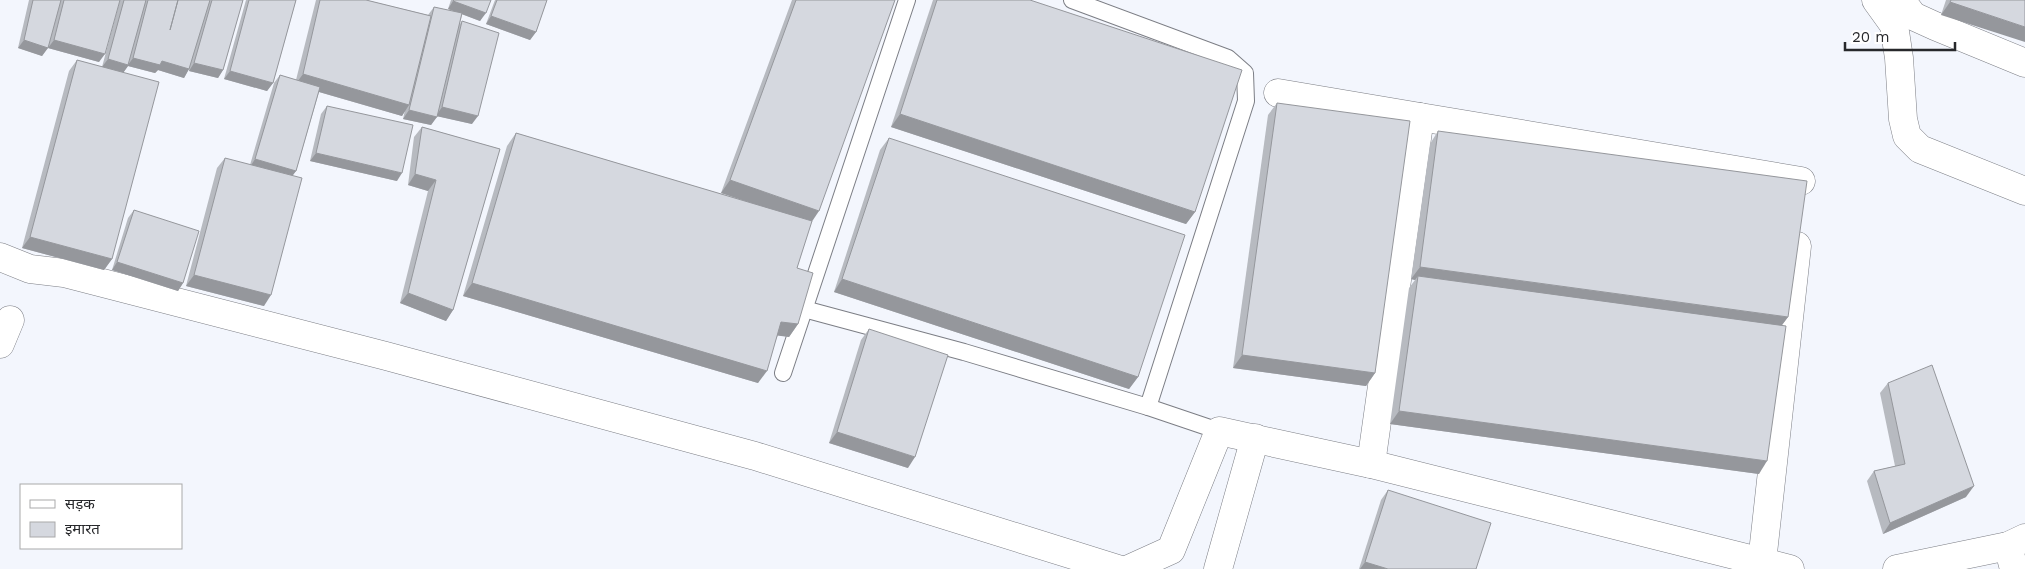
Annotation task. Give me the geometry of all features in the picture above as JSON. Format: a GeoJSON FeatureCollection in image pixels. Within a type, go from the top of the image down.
{"type":"FeatureCollection","features":[{"type":"Feature","properties":{"kind":"street"},"geometry":{"type":"LineString","coordinates":[[1876,0],[1894,24],[1899,58],[1903,119],[1907,136],[1920,149],[2025,191]]}},
{"type":"Feature","properties":{"kind":"street"},"geometry":{"type":"LineString","coordinates":[[1901,0],[1913,16],[2025,63]]}},
{"type":"Feature","properties":{"kind":"street"},"geometry":{"type":"LineString","coordinates":[[1278,93],[1804,182],[1762,562]]}},
{"type":"Feature","properties":{"kind":"street"},"geometry":{"type":"LineString","coordinates":[[1371,464],[1420,117]]}},
{"type":"Feature","properties":{"kind":"street"},"geometry":{"type":"LineString","coordinates":[[0,257],[30,269],[74,275],[396,359],[755,456],[1118,569]]}},
{"type":"Feature","properties":{"kind":"street"},"geometry":{"type":"LineString","coordinates":[[1129,569],[1171,550],[1219,431],[1371,464],[1790,569]]}},
{"type":"Feature","properties":{"kind":"street"},"geometry":{"type":"LineString","coordinates":[[1219,569],[1255,438]]}},
{"type":"Feature","properties":{"kind":"street"},"geometry":{"type":"LineString","coordinates":[[1897,569],[2016,551]]}},
{"type":"Feature","properties":{"kind":"lane"},"geometry":{"type":"LineString","coordinates":[[783,373],[907,0]]}},
{"type":"Feature","properties":{"kind":"lane"},"geometry":{"type":"LineString","coordinates":[[1072,0],[1228,58],[1245,74],[1246,101],[1148,407]]}},
{"type":"Feature","properties":{"kind":"lane"},"geometry":{"type":"LineString","coordinates":[[804,309],[964,352],[1148,407],[1219,431]]}},
{"type":"Feature","properties":{"kind":"building"},"geometry":{"type":"Polygon","coordinates":[[[33,0],[61,0],[48,48],[24,40],[33,0]]]}},
{"type":"Feature","properties":{"kind":"building"},"geometry":{"type":"Polygon","coordinates":[[[64,0],[120,0],[105,54],[54,40],[64,0]]]}},
{"type":"Feature","properties":{"kind":"building"},"geometry":{"type":"Polygon","coordinates":[[[124,0],[146,0],[128,65],[108,59],[124,0]]]}},
{"type":"Feature","properties":{"kind":"building"},"geometry":{"type":"Polygon","coordinates":[[[148,0],[210,0],[189,69],[162,61],[160,65],[133,58],[148,0]]]}},
{"type":"Feature","properties":{"kind":"building"},"geometry":{"type":"Polygon","coordinates":[[[212,0],[243,0],[223,70],[194,63],[212,0]]]}},
{"type":"Feature","properties":{"kind":"building"},"geometry":{"type":"Polygon","coordinates":[[[249,0],[296,0],[273,83],[230,71],[249,0]]]}},
{"type":"Feature","properties":{"kind":"building"},"geometry":{"type":"Polygon","coordinates":[[[320,0],[366,0],[431,16],[409,105],[303,74],[320,0]]]}},
{"type":"Feature","properties":{"kind":"building"},"geometry":{"type":"Polygon","coordinates":[[[454,0],[491,0],[486,13],[454,0]]]}},
{"type":"Feature","properties":{"kind":"building"},"geometry":{"type":"Polygon","coordinates":[[[497,0],[547,0],[536,32],[491,16],[497,0]]]}},
{"type":"Feature","properties":{"kind":"building"},"geometry":{"type":"Polygon","coordinates":[[[796,0],[895,0],[819,211],[730,180],[796,0]]]}},
{"type":"Feature","properties":{"kind":"building"},"geometry":{"type":"Polygon","coordinates":[[[937,0],[1030,0],[1242,70],[1195,212],[900,114],[937,0]]]}},
{"type":"Feature","properties":{"kind":"building"},"geometry":{"type":"Polygon","coordinates":[[[1951,0],[2025,0],[2025,27],[1950,2],[1951,0]]]}},
{"type":"Feature","properties":{"kind":"building"},"geometry":{"type":"Polygon","coordinates":[[[434,7],[462,13],[437,117],[409,110],[434,7]]]}},
{"type":"Feature","properties":{"kind":"building"},"geometry":{"type":"Polygon","coordinates":[[[462,21],[499,33],[478,116],[442,107],[462,21]]]}},
{"type":"Feature","properties":{"kind":"building"},"geometry":{"type":"Polygon","coordinates":[[[77,60],[159,82],[112,259],[30,237],[77,60]]]}},
{"type":"Feature","properties":{"kind":"building"},"geometry":{"type":"Polygon","coordinates":[[[280,75],[320,87],[296,171],[255,159],[280,75]]]}},
{"type":"Feature","properties":{"kind":"building"},"geometry":{"type":"Polygon","coordinates":[[[1277,103],[1410,121],[1375,373],[1242,355],[1277,103]]]}},
{"type":"Feature","properties":{"kind":"building"},"geometry":{"type":"Polygon","coordinates":[[[327,106],[413,125],[402,173],[316,153],[327,106]]]}},
{"type":"Feature","properties":{"kind":"building"},"geometry":{"type":"Polygon","coordinates":[[[422,127],[500,149],[453,310],[408,293],[436,180],[415,174],[422,127]]]}},
{"type":"Feature","properties":{"kind":"building"},"geometry":{"type":"Polygon","coordinates":[[[1438,131],[1807,181],[1788,317],[1420,267],[1438,131]]]}},
{"type":"Feature","properties":{"kind":"building"},"geometry":{"type":"Polygon","coordinates":[[[516,133],[812,221],[797,268],[813,273],[798,324],[781,322],[767,371],[472,283],[516,133]]]}},
{"type":"Feature","properties":{"kind":"building"},"geometry":{"type":"Polygon","coordinates":[[[889,138],[1185,235],[1138,377],[842,279],[889,138]]]}},
{"type":"Feature","properties":{"kind":"building"},"geometry":{"type":"Polygon","coordinates":[[[225,158],[302,178],[271,295],[194,275],[225,158]]]}},
{"type":"Feature","properties":{"kind":"building"},"geometry":{"type":"Polygon","coordinates":[[[134,210],[199,231],[183,283],[117,262],[134,210]]]}},
{"type":"Feature","properties":{"kind":"building"},"geometry":{"type":"Polygon","coordinates":[[[1418,276],[1786,326],[1767,461],[1399,411],[1418,276]]]}},
{"type":"Feature","properties":{"kind":"building"},"geometry":{"type":"Polygon","coordinates":[[[869,329],[948,355],[915,457],[837,432],[869,329]]]}},
{"type":"Feature","properties":{"kind":"building"},"geometry":{"type":"Polygon","coordinates":[[[1932,365],[1974,486],[1890,523],[1874,471],[1905,464],[1888,383],[1932,365]]]}},
{"type":"Feature","properties":{"kind":"building"},"geometry":{"type":"Polygon","coordinates":[[[1388,490],[1491,523],[1476,569],[1388,569],[1365,562],[1388,490]]]}}]}
